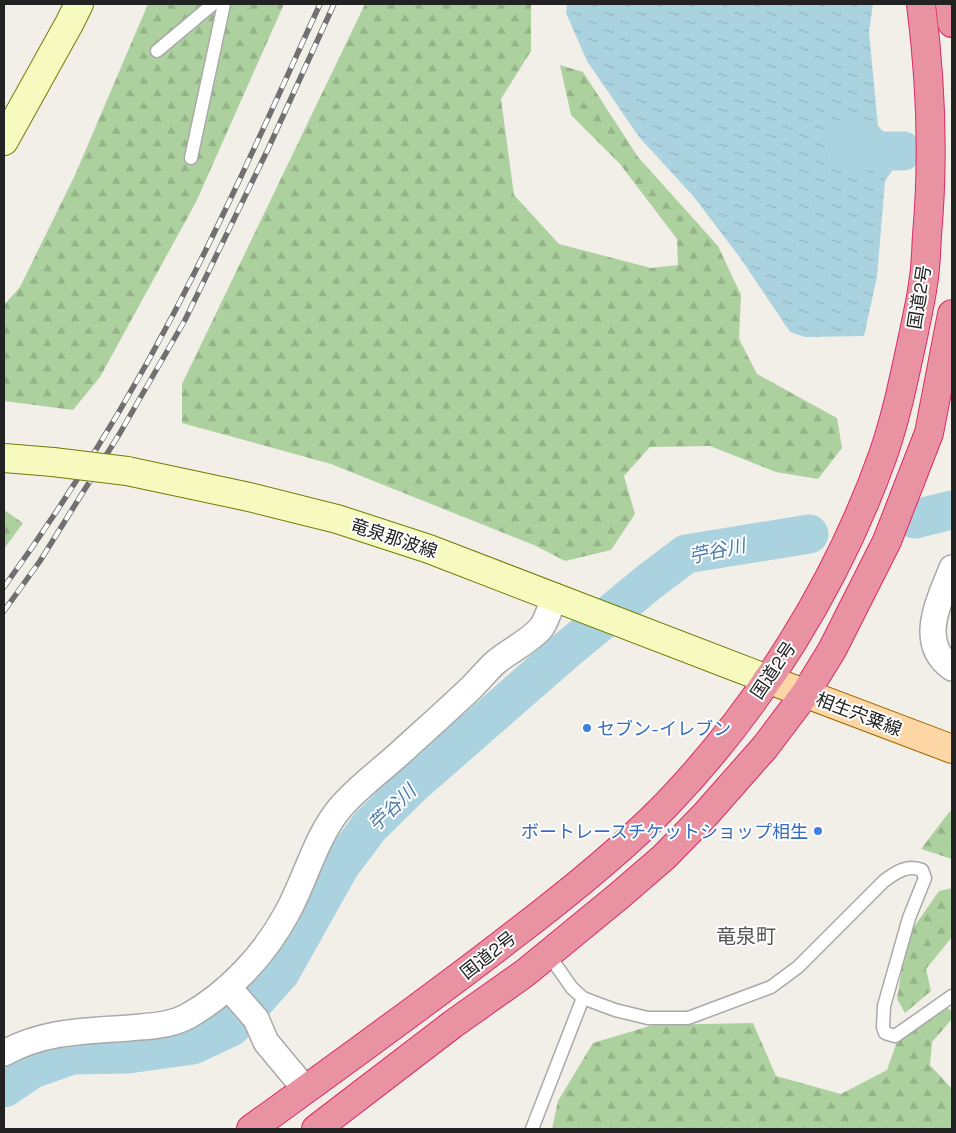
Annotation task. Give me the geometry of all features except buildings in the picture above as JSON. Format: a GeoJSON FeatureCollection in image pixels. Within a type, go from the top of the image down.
{"type":"FeatureCollection","features":[{"type":"Feature","properties":{"kind":"highway","name":"国道2号"},"geometry":{"type":"LineString","coordinates":[[251,1129],[469,970],[556,903],[618,850],[664,807],[708,759],[740,718],[805,622],[844,546],[883,453],[906,368],[923,284],[930,205],[930,88],[921,4]]}},
{"type":"Feature","properties":{"kind":"highway"},"geometry":{"type":"LineString","coordinates":[[950,4],[952,23]]}},
{"type":"Feature","properties":{"kind":"highway","name":"国道2号"},"geometry":{"type":"LineString","coordinates":[[316,1129],[548,954],[620,895],[664,857],[760,753],[805,694],[832,650],[887,541],[929,433],[952,314]]}},
{"type":"Feature","properties":{"kind":"highway"},"geometry":{"type":"LineString","coordinates":[[929,433],[945,393],[952,367]]}},
{"type":"Feature","properties":{"kind":"main road"},"geometry":{"type":"LineString","coordinates":[[4,141],[69,24],[78,4]]}},
{"type":"Feature","properties":{"kind":"main road","name":"竜泉那波線"},"geometry":{"type":"LineString","coordinates":[[4,458],[127,471],[249,497],[336,519],[429,549],[767,679]]}},
{"type":"Feature","properties":{"kind":"main road","name":"相生宍粟線"},"geometry":{"type":"LineString","coordinates":[[767,679],[952,749]]}},
{"type":"Feature","properties":{"kind":"street"},"geometry":{"type":"LineString","coordinates":[[952,568],[934,616],[933,636],[937,650],[952,668]]}},
{"type":"Feature","properties":{"kind":"street"},"geometry":{"type":"LineString","coordinates":[[4,1054],[41,1037],[73,1032],[167,1024],[187,1017],[231,990],[271,939],[288,912],[324,833],[340,809],[368,779],[408,746],[472,687],[497,661],[542,627],[554,596]]}},
{"type":"Feature","properties":{"kind":"street"},"geometry":{"type":"LineString","coordinates":[[231,990],[256,1019],[266,1042],[306,1090]]}},
{"type":"Feature","properties":{"kind":"lane"},"geometry":{"type":"LineString","coordinates":[[157,51],[213,4]]}},
{"type":"Feature","properties":{"kind":"lane"},"geometry":{"type":"LineString","coordinates":[[191,158],[224,4]]}},
{"type":"Feature","properties":{"kind":"lane"},"geometry":{"type":"LineString","coordinates":[[548,954],[572,988],[583,998],[615,1010],[648,1018],[688,1018],[770,987],[798,967],[884,881],[898,871],[915,867],[922,870],[925,878],[909,918],[884,1006],[883,1027],[885,1033],[895,1036],[952,996]]}},
{"type":"Feature","properties":{"kind":"lane"},"geometry":{"type":"LineString","coordinates":[[532,1129],[583,998]]}},
{"type":"Feature","properties":{"kind":"green space"},"geometry":{"type":"Polygon","coordinates":[[[148,4],[284,4],[196,202],[100,377],[73,410],[4,401],[4,305],[20,287],[75,175],[148,4]]]}},
{"type":"Feature","properties":{"kind":"green space"},"geometry":{"type":"Polygon","coordinates":[[[365,4],[531,4],[531,51],[501,99],[514,195],[559,244],[651,268],[678,265],[677,239],[620,164],[571,115],[560,65],[583,72],[638,157],[718,246],[741,295],[739,339],[757,374],[837,418],[842,448],[818,479],[776,472],[710,446],[650,447],[624,476],[635,514],[611,550],[565,561],[534,545],[331,464],[182,423],[182,384],[365,4]]]}},
{"type":"Feature","properties":{"kind":"green space"},"geometry":{"type":"Polygon","coordinates":[[[4,510],[23,523],[4,549],[4,510]]]}},
{"type":"Feature","properties":{"kind":"green space"},"geometry":{"type":"Polygon","coordinates":[[[950,811],[952,812],[952,859],[921,849],[950,811]]]}},
{"type":"Feature","properties":{"kind":"green space"},"geometry":{"type":"Polygon","coordinates":[[[952,888],[952,937],[926,969],[931,991],[905,1013],[897,999],[907,937],[939,891],[952,888]]]}},
{"type":"Feature","properties":{"kind":"green space"},"geometry":{"type":"Polygon","coordinates":[[[948,1008],[952,1012],[952,1019],[932,1042],[930,1065],[952,1089],[952,1129],[552,1129],[558,1101],[593,1043],[653,1025],[753,1023],[776,1076],[841,1094],[887,1070],[901,1030],[948,1008]]]}},
{"type":"Feature","properties":{"kind":"water"},"geometry":{"type":"Polygon","coordinates":[[[567,4],[873,4],[869,32],[878,126],[893,141],[896,165],[885,181],[877,277],[864,336],[805,337],[790,332],[741,259],[694,197],[639,137],[587,61],[566,13],[567,4]]]}},
{"type":"Feature","properties":{"kind":"waterway"},"geometry":{"type":"LineString","coordinates":[[845,138],[860,151],[903,151]]}},
{"type":"Feature","properties":{"kind":"waterway","name":"苧谷川"},"geometry":{"type":"LineString","coordinates":[[915,519],[952,510]]}},
{"type":"Feature","properties":{"kind":"waterway","name":"苧谷川"},"geometry":{"type":"LineString","coordinates":[[4,1088],[32,1069],[72,1055],[128,1054],[193,1045],[231,1027],[280,973],[340,866],[370,826],[414,783],[564,652],[686,554],[809,534]]}},
{"type":"Feature","properties":{"kind":"railway"},"geometry":{"type":"LineString","coordinates":[[4,587],[50,521],[116,418],[156,347],[231,197],[320,4]]}},
{"type":"Feature","properties":{"kind":"railway"},"geometry":{"type":"LineString","coordinates":[[4,611],[40,561],[120,433],[185,320],[268,149],[334,4]]}},
{"type":"Feature","properties":{"kind":"place","name":"セブン-イレブン"},"geometry":{"type":"Point","coordinates":[587,728]}},
{"type":"Feature","properties":{"kind":"place","name":"ボートレースチケットショップ相生"},"geometry":{"type":"Point","coordinates":[818,831]}},
{"type":"Feature","properties":{"kind":"district","name":"竜泉町"},"geometry":{"type":"Point","coordinates":[746,936]}}]}
